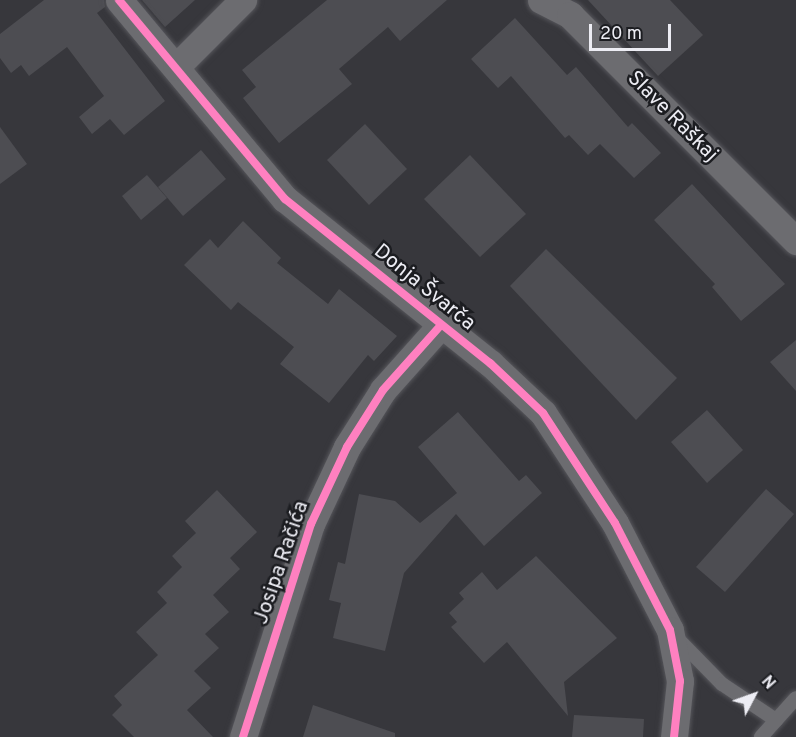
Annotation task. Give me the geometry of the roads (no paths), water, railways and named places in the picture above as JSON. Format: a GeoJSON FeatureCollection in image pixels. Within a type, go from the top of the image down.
{"type":"FeatureCollection","features":[{"type":"Feature","properties":{"kind":"street","name":"Donja Švarča"},"geometry":{"type":"LineString","coordinates":[[119,0],[285,199],[543,413],[610,513],[670,630],[680,681],[674,737]]}},
{"type":"Feature","properties":{"kind":"street"},"geometry":{"type":"LineString","coordinates":[[176,67],[243,0]]}},
{"type":"Feature","properties":{"kind":"street","name":"Slave Raškaj"},"geometry":{"type":"LineString","coordinates":[[541,0],[570,15],[796,241]]}},
{"type":"Feature","properties":{"kind":"street","name":"Josipa Račića"},"geometry":{"type":"LineString","coordinates":[[243,737],[311,524],[347,447],[383,390],[440,326]]}},
{"type":"Feature","properties":{"kind":"lane"},"geometry":{"type":"LineString","coordinates":[[670,630],[722,684],[776,720]]}},
{"type":"Feature","properties":{"kind":"lane"},"geometry":{"type":"LineString","coordinates":[[761,737],[796,698]]}}]}
